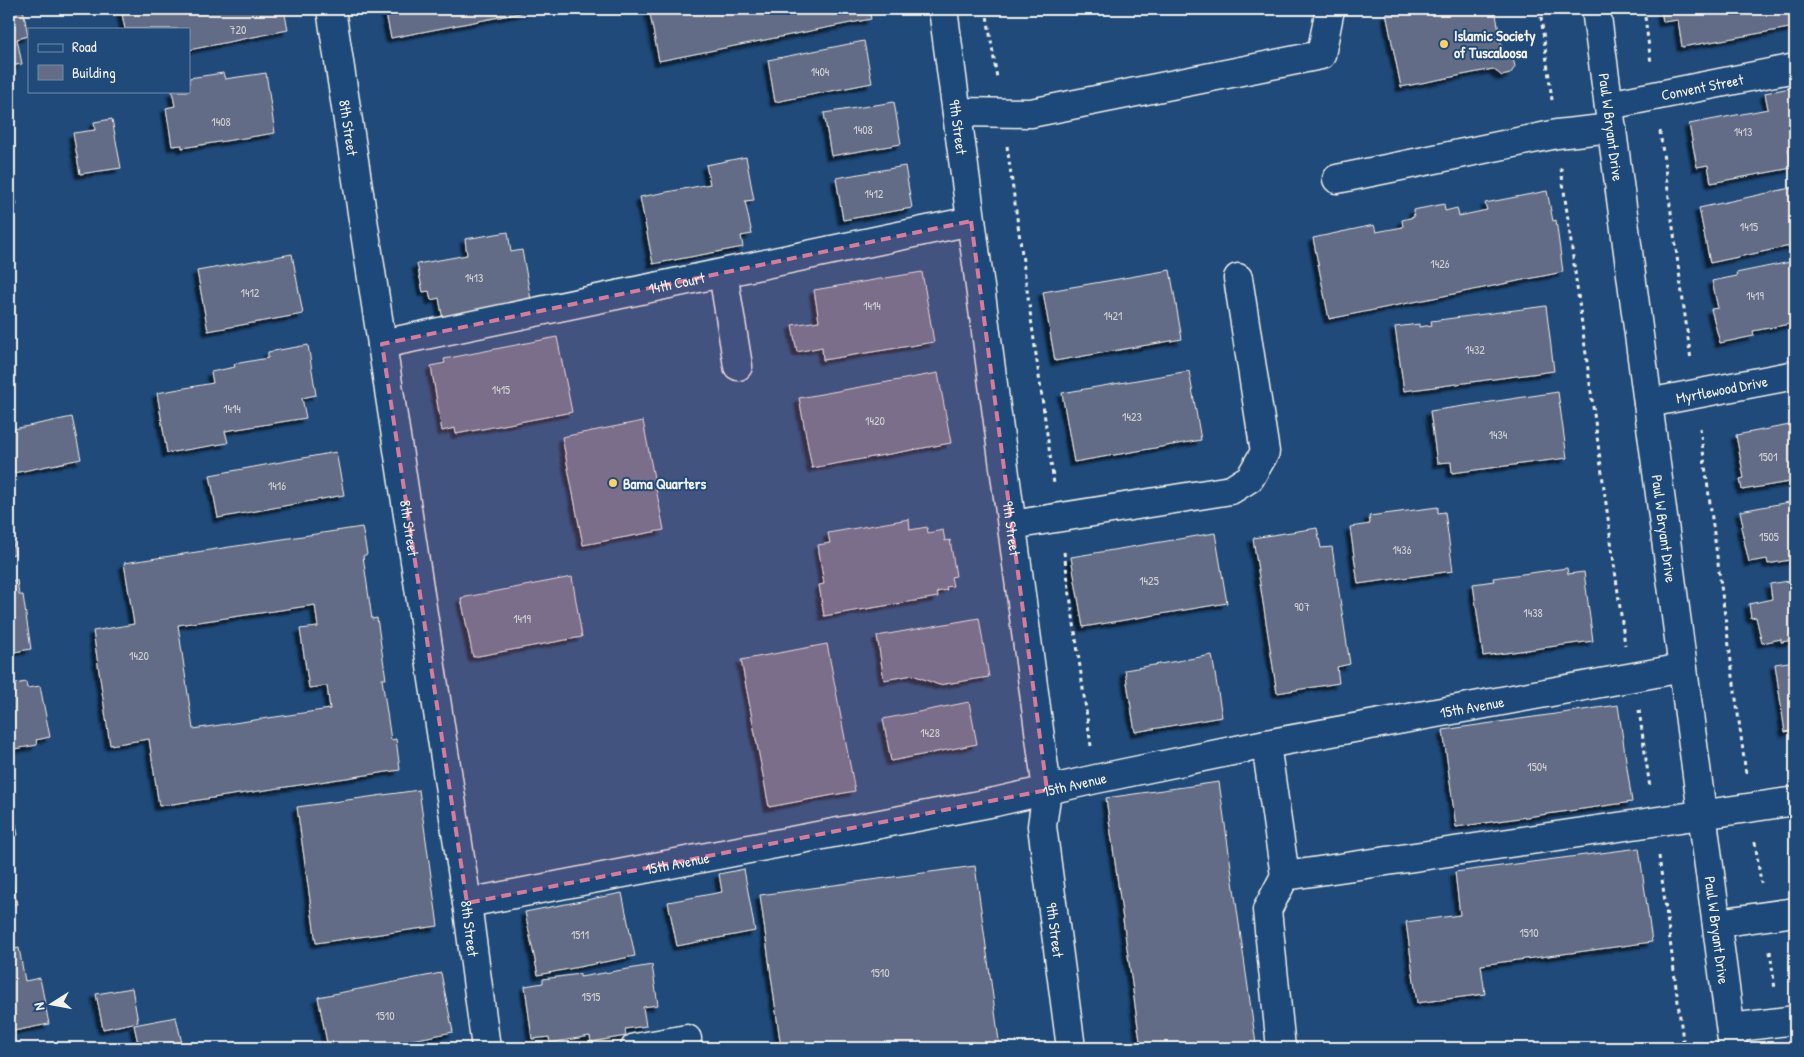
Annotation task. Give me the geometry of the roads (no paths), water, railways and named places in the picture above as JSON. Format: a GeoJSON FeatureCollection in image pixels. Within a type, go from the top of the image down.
{"type":"FeatureCollection","features":[{"type":"Feature","properties":{"kind":"street","name":"8th Street"},"geometry":{"type":"LineString","coordinates":[[331,9],[467,903],[486,1048]]}},
{"type":"Feature","properties":{"kind":"street","name":"9th Street"},"geometry":{"type":"LineString","coordinates":[[943,9],[1047,790],[1042,826],[1071,1048]]}},
{"type":"Feature","properties":{"kind":"street"},"geometry":{"type":"LineString","coordinates":[[957,112],[1031,112],[1322,55],[1330,9]]}},
{"type":"Feature","properties":{"kind":"street","name":"Paul W Bryant Drive"},"geometry":{"type":"LineString","coordinates":[[1596,9],[1732,1038]]}},
{"type":"Feature","properties":{"kind":"street","name":"Convent Street"},"geometry":{"type":"LineString","coordinates":[[1337,179],[1557,134],[1610,116],[1655,96],[1795,68]]}},
{"type":"Feature","properties":{"kind":"street","name":"14th Court"},"geometry":{"type":"LineString","coordinates":[[382,344],[971,221]]}},
{"type":"Feature","properties":{"kind":"street"},"geometry":{"type":"LineString","coordinates":[[723,273],[738,366]]}},
{"type":"Feature","properties":{"kind":"street"},"geometry":{"type":"LineString","coordinates":[[1012,525],[1231,490],[1250,478],[1265,452],[1238,278]]}},
{"type":"Feature","properties":{"kind":"street","name":"Myrtlewood Drive"},"geometry":{"type":"LineString","coordinates":[[1648,403],[1795,375]]}},
{"type":"Feature","properties":{"kind":"street","name":"15th Avenue"},"geometry":{"type":"LineString","coordinates":[[467,903],[995,802],[1266,744],[1683,668]]}},
{"type":"Feature","properties":{"kind":"street"},"geometry":{"type":"LineString","coordinates":[[1266,744],[1284,876],[1266,910],[1281,1048]]}},
{"type":"Feature","properties":{"kind":"street"},"geometry":{"type":"LineString","coordinates":[[1284,876],[1795,801]]}},
{"type":"Feature","properties":{"kind":"street"},"geometry":{"type":"LineString","coordinates":[[1717,923],[1795,912]]}},
{"type":"Feature","properties":{"kind":"street"},"geometry":{"type":"LineString","coordinates":[[1732,1038],[1787,1021]]}},
{"type":"Feature","properties":{"kind":"street"},"geometry":{"type":"LineString","coordinates":[[635,1048],[686,1039]]}},
{"type":"Feature","properties":{"kind":"place","name":"Islamic Society of Tuscaloosa"},"geometry":{"type":"Point","coordinates":[1444,44]}},
{"type":"Feature","properties":{"kind":"place","name":"Bama Quarters"},"geometry":{"type":"Point","coordinates":[613,483]}}]}
